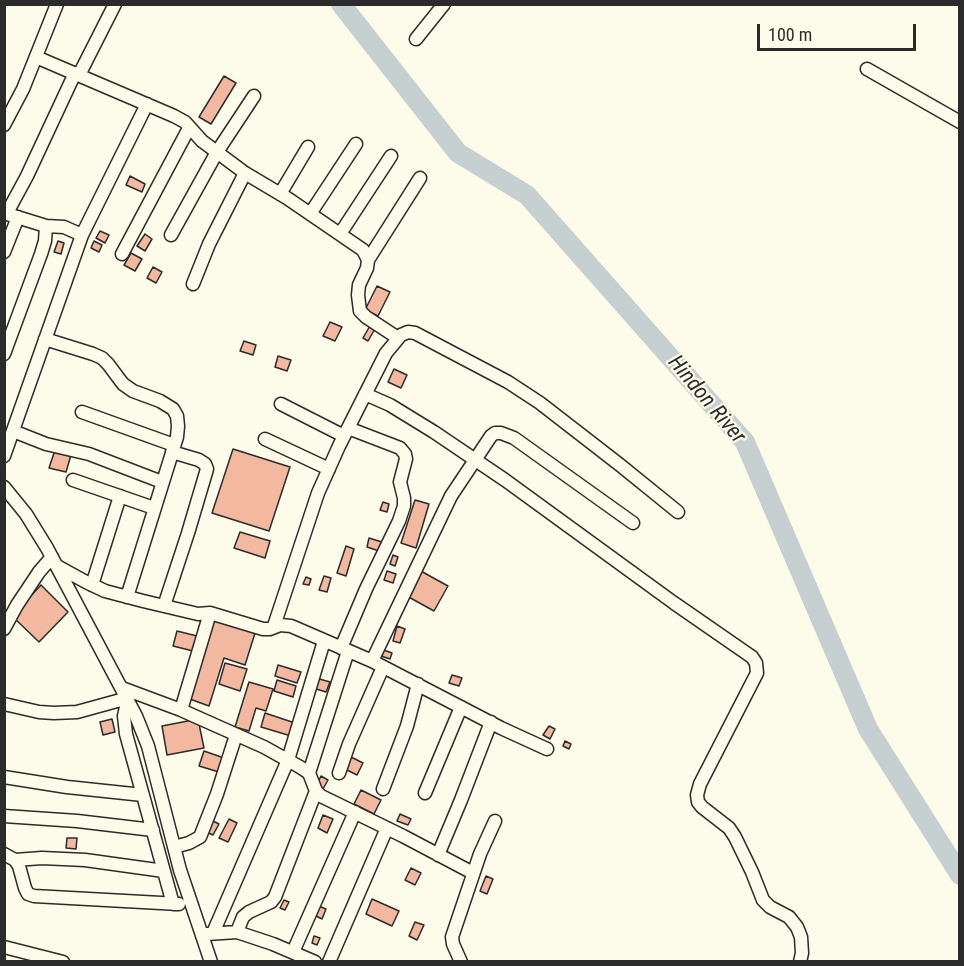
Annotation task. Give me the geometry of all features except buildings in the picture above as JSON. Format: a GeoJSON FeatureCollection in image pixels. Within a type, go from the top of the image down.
{"type":"FeatureCollection","features":[{"type":"Feature","properties":{"kind":"street"},"geometry":{"type":"LineString","coordinates":[[5,125],[57,4]]}},
{"type":"Feature","properties":{"kind":"street"},"geometry":{"type":"LineString","coordinates":[[4,252],[10,214],[27,176],[77,74],[115,4]]}},
{"type":"Feature","properties":{"kind":"street"},"geometry":{"type":"LineString","coordinates":[[416,39],[444,4]]}},
{"type":"Feature","properties":{"kind":"street"},"geometry":{"type":"LineString","coordinates":[[36,57],[185,122],[202,141],[245,173],[363,250],[368,260]]}},
{"type":"Feature","properties":{"kind":"street"},"geometry":{"type":"LineString","coordinates":[[867,69],[960,122]]}},
{"type":"Feature","properties":{"kind":"street"},"geometry":{"type":"LineString","coordinates":[[171,235],[217,152],[254,96]]}},
{"type":"Feature","properties":{"kind":"street"},"geometry":{"type":"LineString","coordinates":[[4,456],[82,236],[147,104]]}},
{"type":"Feature","properties":{"kind":"street"},"geometry":{"type":"LineString","coordinates":[[122,254],[189,128]]}},
{"type":"Feature","properties":{"kind":"street"},"geometry":{"type":"LineString","coordinates":[[310,214],[356,144]]}},
{"type":"Feature","properties":{"kind":"street"},"geometry":{"type":"LineString","coordinates":[[279,194],[308,147]]}},
{"type":"Feature","properties":{"kind":"street"},"geometry":{"type":"LineString","coordinates":[[340,234],[391,156]]}},
{"type":"Feature","properties":{"kind":"street"},"geometry":{"type":"LineString","coordinates":[[193,284],[209,244],[245,173]]}},
{"type":"Feature","properties":{"kind":"street"},"geometry":{"type":"LineString","coordinates":[[398,338],[360,311],[359,285],[368,260],[420,178]]}},
{"type":"Feature","properties":{"kind":"street"},"geometry":{"type":"LineString","coordinates":[[10,214],[46,226],[64,227],[82,236]]}},
{"type":"Feature","properties":{"kind":"street"},"geometry":{"type":"LineString","coordinates":[[4,354],[41,254],[46,226]]}},
{"type":"Feature","properties":{"kind":"street"},"geometry":{"type":"LineString","coordinates":[[274,626],[315,502],[329,469],[387,353],[401,335],[408,332],[415,333],[508,382],[574,428],[678,512]]}},
{"type":"Feature","properties":{"kind":"street"},"geometry":{"type":"LineString","coordinates":[[45,339],[102,358],[123,384],[133,391],[160,401],[173,409],[177,417],[178,426],[173,449],[127,597]]}},
{"type":"Feature","properties":{"kind":"street"},"geometry":{"type":"LineString","coordinates":[[365,394],[390,405],[434,432],[752,657],[756,663],[757,673],[753,684],[700,784],[698,802],[729,828],[735,837],[763,900],[770,907],[789,917],[797,927],[801,937],[800,962]]}},
{"type":"Feature","properties":{"kind":"street"},"geometry":{"type":"LineString","coordinates":[[281,404],[346,432],[400,448],[406,459],[400,482],[404,506],[366,589],[345,649],[309,773]]}},
{"type":"Feature","properties":{"kind":"street"},"geometry":{"type":"LineString","coordinates":[[82,412],[205,464],[207,469],[164,606]]}},
{"type":"Feature","properties":{"kind":"street"},"geometry":{"type":"LineString","coordinates":[[13,431],[46,444],[89,454],[162,482]]}},
{"type":"Feature","properties":{"kind":"street"},"geometry":{"type":"LineString","coordinates":[[372,661],[451,496],[495,433],[514,438],[633,523]]}},
{"type":"Feature","properties":{"kind":"street"},"geometry":{"type":"LineString","coordinates":[[265,439],[329,469]]}},
{"type":"Feature","properties":{"kind":"street"},"geometry":{"type":"LineString","coordinates":[[73,480],[154,508]]}},
{"type":"Feature","properties":{"kind":"street"},"geometry":{"type":"LineString","coordinates":[[5,491],[26,514],[55,561],[136,716],[148,746],[180,870],[192,904],[208,934],[211,962]]}},
{"type":"Feature","properties":{"kind":"street"},"geometry":{"type":"LineString","coordinates":[[92,585],[120,496]]}},
{"type":"Feature","properties":{"kind":"street"},"geometry":{"type":"LineString","coordinates":[[55,561],[105,591],[198,614],[210,613],[263,629],[280,625],[291,626],[372,661],[547,749]]}},
{"type":"Feature","properties":{"kind":"street"},"geometry":{"type":"LineString","coordinates":[[4,629],[39,572],[55,561]]}},
{"type":"Feature","properties":{"kind":"street"},"geometry":{"type":"LineString","coordinates":[[181,710],[210,613]]}},
{"type":"Feature","properties":{"kind":"street"},"geometry":{"type":"LineString","coordinates":[[208,934],[252,845],[288,760],[324,641]]}},
{"type":"Feature","properties":{"kind":"street"},"geometry":{"type":"LineString","coordinates":[[339,773],[349,744],[383,667]]}},
{"type":"Feature","properties":{"kind":"street"},"geometry":{"type":"LineString","coordinates":[[383,789],[407,726],[418,684]]}},
{"type":"Feature","properties":{"kind":"street"},"geometry":{"type":"LineString","coordinates":[[125,693],[126,734],[173,903]]}},
{"type":"Feature","properties":{"kind":"street"},"geometry":{"type":"LineString","coordinates":[[4,704],[39,712],[77,712],[125,693],[181,710],[288,760],[309,773],[316,791],[321,796],[473,873]]}},
{"type":"Feature","properties":{"kind":"street"},"geometry":{"type":"LineString","coordinates":[[425,793],[461,707]]}},
{"type":"Feature","properties":{"kind":"street"},"geometry":{"type":"LineString","coordinates":[[438,855],[490,722]]}},
{"type":"Feature","properties":{"kind":"street"},"geometry":{"type":"LineString","coordinates":[[174,848],[200,837],[236,735]]}},
{"type":"Feature","properties":{"kind":"street"},"geometry":{"type":"LineString","coordinates":[[4,777],[67,787],[143,795]]}},
{"type":"Feature","properties":{"kind":"street"},"geometry":{"type":"LineString","coordinates":[[237,932],[243,918],[249,912],[271,902],[276,897],[316,791]]}},
{"type":"Feature","properties":{"kind":"street"},"geometry":{"type":"LineString","coordinates":[[293,952],[355,813]]}},
{"type":"Feature","properties":{"kind":"street"},"geometry":{"type":"LineString","coordinates":[[4,816],[77,821],[153,830]]}},
{"type":"Feature","properties":{"kind":"street"},"geometry":{"type":"LineString","coordinates":[[461,962],[452,937],[473,873],[495,821]]}},
{"type":"Feature","properties":{"kind":"street"},"geometry":{"type":"LineString","coordinates":[[328,962],[387,828]]}},
{"type":"Feature","properties":{"kind":"street"},"geometry":{"type":"LineString","coordinates":[[10,857],[18,866],[28,894],[34,897],[192,904]]}},
{"type":"Feature","properties":{"kind":"street"},"geometry":{"type":"LineString","coordinates":[[10,857],[85,860],[164,871]]}},
{"type":"Feature","properties":{"kind":"street"},"geometry":{"type":"LineString","coordinates":[[208,934],[237,932],[315,962]]}},
{"type":"Feature","properties":{"kind":"street"},"geometry":{"type":"LineString","coordinates":[[4,947],[63,962]]}},
{"type":"Feature","properties":{"kind":"waterway","name":"Hindon River"},"geometry":{"type":"LineString","coordinates":[[341,4],[458,153],[527,195],[745,442],[868,729],[960,875]]}}]}
